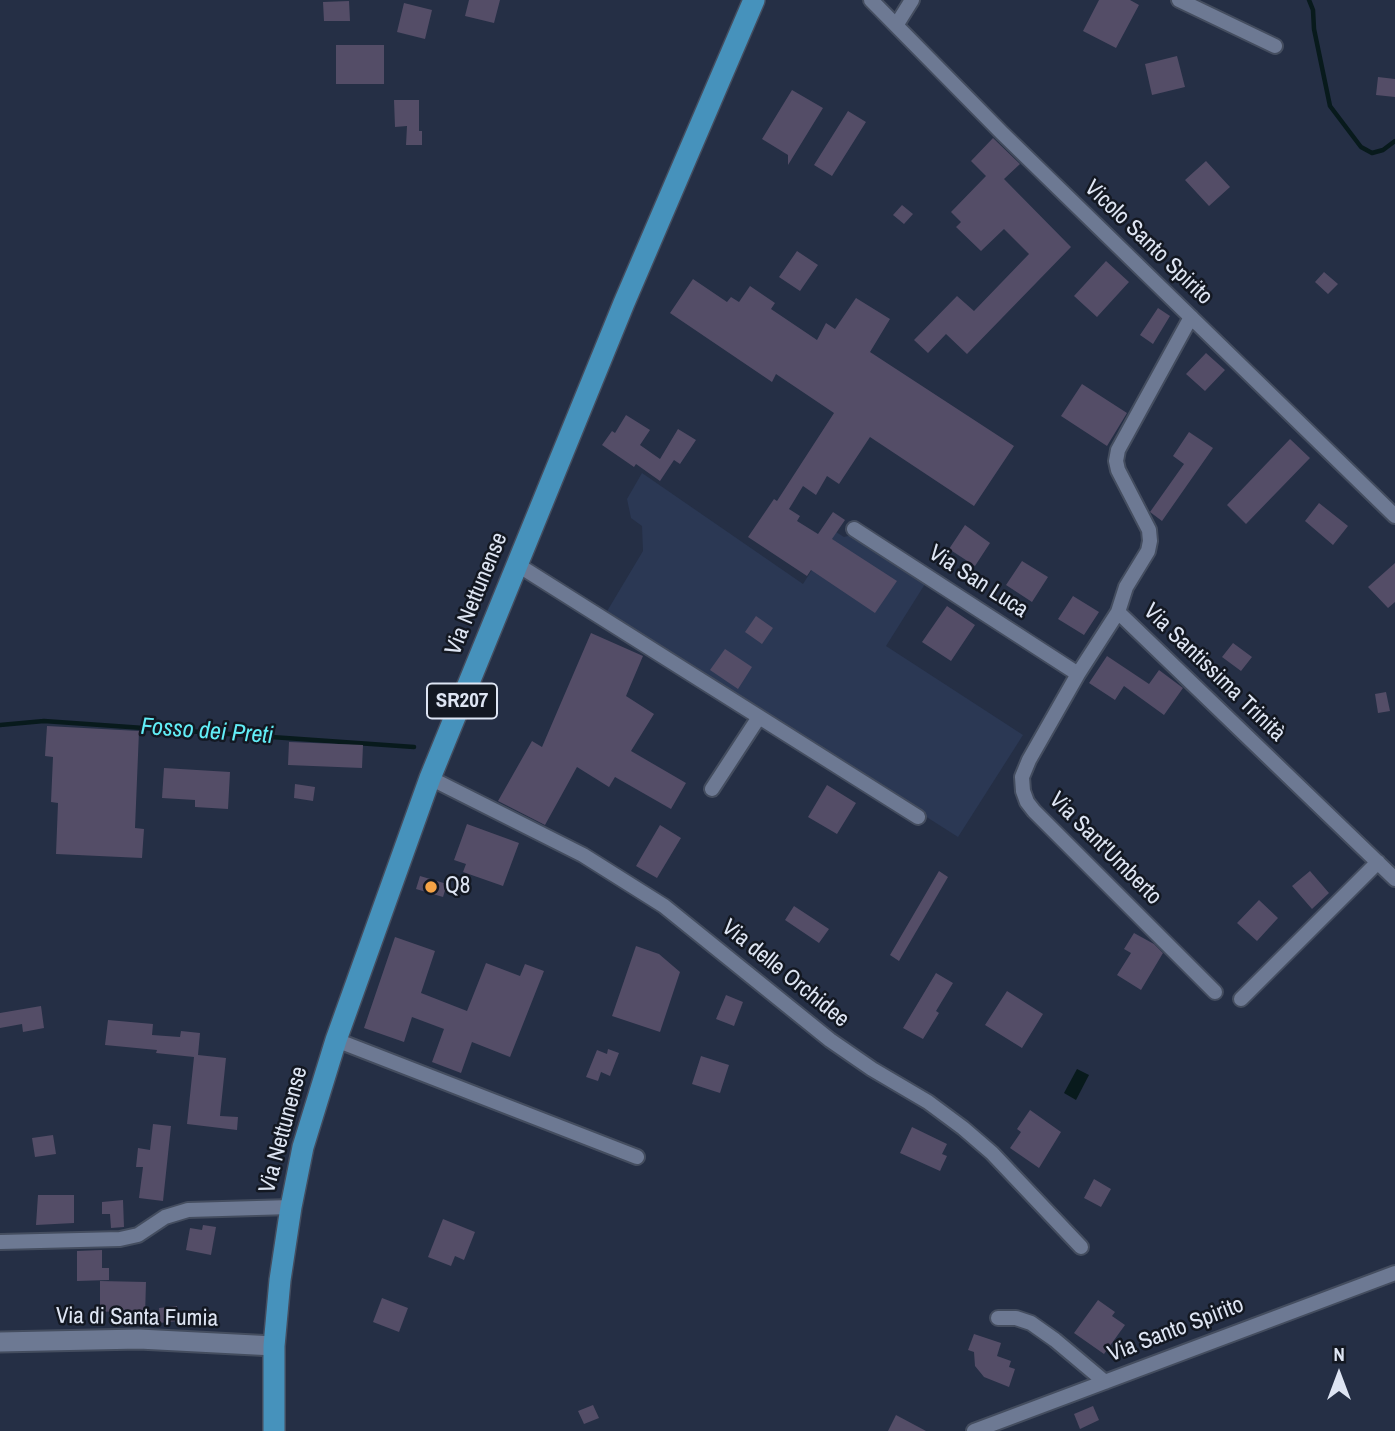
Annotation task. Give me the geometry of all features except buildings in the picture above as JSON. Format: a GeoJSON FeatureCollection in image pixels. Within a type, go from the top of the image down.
{"type":"FeatureCollection","features":[{"type":"Feature","properties":{"kind":"main road","name":"Via Nettunense"},"geometry":{"type":"LineString","coordinates":[[274,1431],[274,1346],[291,1207],[303,1147],[336,1040],[430,778],[624,303],[754,0]]}},
{"type":"Feature","properties":{"kind":"street","name":"Vicolo Santo Spirito"},"geometry":{"type":"LineString","coordinates":[[871,0],[1002,133],[1395,516]]}},
{"type":"Feature","properties":{"kind":"street"},"geometry":{"type":"LineString","coordinates":[[897,24],[912,0]]}},
{"type":"Feature","properties":{"kind":"street"},"geometry":{"type":"LineString","coordinates":[[1179,0],[1275,46]]}},
{"type":"Feature","properties":{"kind":"street","name":"Via Santissima Trinità"},"geometry":{"type":"LineString","coordinates":[[1191,317],[1117,454],[1119,474],[1149,530],[1150,541],[1148,551],[1126,587],[1118,612],[1395,879]]}},
{"type":"Feature","properties":{"kind":"street","name":"Via San Luca"},"geometry":{"type":"LineString","coordinates":[[854,529],[1078,674]]}},
{"type":"Feature","properties":{"kind":"street"},"geometry":{"type":"LineString","coordinates":[[518,565],[918,817]]}},
{"type":"Feature","properties":{"kind":"street","name":"Via Sant'Umberto"},"geometry":{"type":"LineString","coordinates":[[1118,612],[1078,674],[1026,765],[1022,781],[1024,796],[1034,811],[1215,992]]}},
{"type":"Feature","properties":{"kind":"street"},"geometry":{"type":"LineString","coordinates":[[712,789],[759,717]]}},
{"type":"Feature","properties":{"kind":"street","name":"Via delle Orchidee"},"geometry":{"type":"LineString","coordinates":[[430,778],[583,855],[664,906],[837,1045],[928,1102],[963,1128],[992,1153],[1081,1247]]}},
{"type":"Feature","properties":{"kind":"street"},"geometry":{"type":"LineString","coordinates":[[1241,999],[1378,862]]}},
{"type":"Feature","properties":{"kind":"street"},"geometry":{"type":"LineString","coordinates":[[336,1040],[636,1157]]}},
{"type":"Feature","properties":{"kind":"street"},"geometry":{"type":"LineString","coordinates":[[0,1242],[118,1239],[138,1235],[165,1217],[188,1210],[291,1207]]}},
{"type":"Feature","properties":{"kind":"street","name":"Via Santo Spirito"},"geometry":{"type":"LineString","coordinates":[[974,1431],[1395,1273]]}},
{"type":"Feature","properties":{"kind":"street"},"geometry":{"type":"LineString","coordinates":[[998,1318],[1016,1318],[1031,1323],[1105,1381]]}},
{"type":"Feature","properties":{"kind":"street","name":"Via di Santa Fumia"},"geometry":{"type":"LineString","coordinates":[[0,1342],[139,1339],[274,1346]]}},
{"type":"Feature","properties":{"kind":"shaded area"},"geometry":{"type":"Polygon","coordinates":[[[642,473],[803,584],[836,532],[844,537],[852,535],[918,576],[917,579],[925,584],[886,646],[1023,735],[958,837],[606,613],[643,551],[642,526],[631,518],[627,499],[642,473]]]}},
{"type":"Feature","properties":{"kind":"shaded area"},"geometry":{"type":"Polygon","coordinates":[[[1077,1069],[1089,1075],[1076,1100],[1064,1093],[1077,1069]]]}},
{"type":"Feature","properties":{"kind":"waterway"},"geometry":{"type":"LineString","coordinates":[[1309,0],[1330,106],[1361,147],[1372,153],[1383,150],[1395,141]]}},
{"type":"Feature","properties":{"kind":"waterway","name":"Fosso dei Preti"},"geometry":{"type":"LineString","coordinates":[[0,725],[44,721],[414,747]]}},
{"type":"Feature","properties":{"kind":"place","name":"Q8"},"geometry":{"type":"Point","coordinates":[431,887]}}]}
